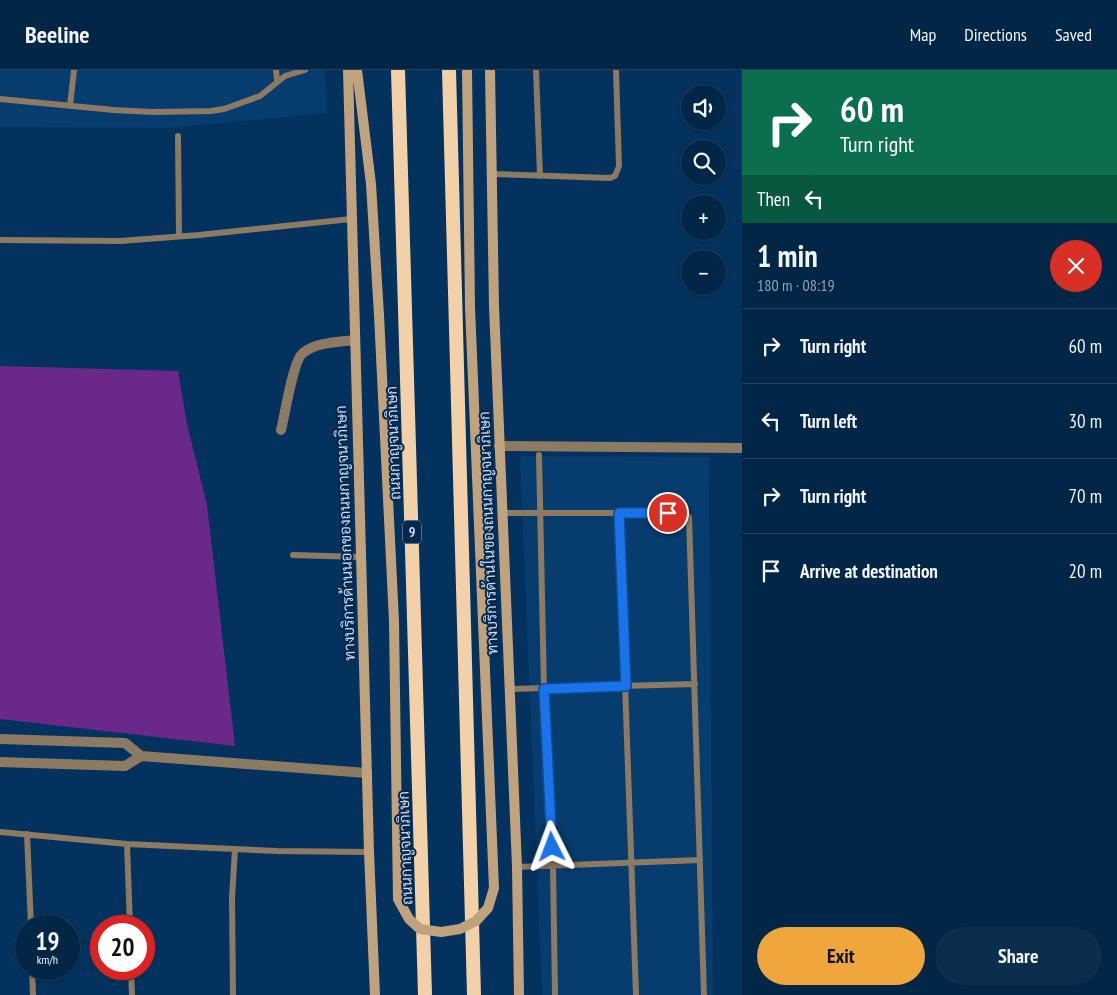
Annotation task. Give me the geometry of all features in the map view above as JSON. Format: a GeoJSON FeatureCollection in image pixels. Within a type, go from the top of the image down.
{"type":"FeatureCollection","features":[{"type":"Feature","properties":{"kind":"highway","name":"ถนนกาญจนาภิเษก"},"geometry":{"type":"LineString","coordinates":[[398,70],[425,995]]}},
{"type":"Feature","properties":{"kind":"highway"},"geometry":{"type":"LineString","coordinates":[[449,70],[474,995]]}},
{"type":"Feature","properties":{"kind":"main road","name":"ทางบริการด้านนอกของถนนกาญจนาภิเษก"},"geometry":{"type":"LineString","coordinates":[[348,70],[369,852],[375,995]]}},
{"type":"Feature","properties":{"kind":"main road"},"geometry":{"type":"LineString","coordinates":[[357,70],[371,184],[379,315],[394,620],[398,899],[409,919],[420,929],[441,932],[460,929],[476,921],[488,908],[494,888],[470,307],[468,70]]}},
{"type":"Feature","properties":{"kind":"main road","name":"ทางบริการด้านในของถนนกาญจนาภิเษก"},"geometry":{"type":"LineString","coordinates":[[490,70],[499,446],[504,513],[517,866],[519,995]]}},
{"type":"Feature","properties":{"kind":"street"},"geometry":{"type":"LineString","coordinates":[[281,430],[296,364],[301,354],[327,344],[355,340]]}},
{"type":"Feature","properties":{"kind":"street"},"geometry":{"type":"LineString","coordinates":[[499,446],[742,448]]}},
{"type":"Feature","properties":{"kind":"street"},"geometry":{"type":"LineString","coordinates":[[0,739],[125,743],[141,756],[367,773]]}},
{"type":"Feature","properties":{"kind":"street"},"geometry":{"type":"LineString","coordinates":[[0,762],[125,766],[141,756]]}},
{"type":"Feature","properties":{"kind":"lane"},"geometry":{"type":"LineString","coordinates":[[70,106],[74,70]]}},
{"type":"Feature","properties":{"kind":"lane"},"geometry":{"type":"LineString","coordinates":[[276,70],[277,81]]}},
{"type":"Feature","properties":{"kind":"lane"},"geometry":{"type":"LineString","coordinates":[[0,99],[153,112],[211,111],[224,109],[260,96],[288,74],[305,70]]}},
{"type":"Feature","properties":{"kind":"lane"},"geometry":{"type":"LineString","coordinates":[[536,70],[540,176]]}},
{"type":"Feature","properties":{"kind":"lane"},"geometry":{"type":"LineString","coordinates":[[492,174],[610,178],[615,176],[619,166],[616,70]]}},
{"type":"Feature","properties":{"kind":"lane"},"geometry":{"type":"LineString","coordinates":[[178,136],[178,236]]}},
{"type":"Feature","properties":{"kind":"lane"},"geometry":{"type":"LineString","coordinates":[[0,240],[120,241],[351,219]]}},
{"type":"Feature","properties":{"kind":"lane"},"geometry":{"type":"LineString","coordinates":[[539,455],[544,689],[553,865],[555,995]]}},
{"type":"Feature","properties":{"kind":"lane"},"geometry":{"type":"LineString","coordinates":[[504,513],[684,513],[689,517],[704,995]]}},
{"type":"Feature","properties":{"kind":"lane"},"geometry":{"type":"LineString","coordinates":[[619,513],[636,995]]}},
{"type":"Feature","properties":{"kind":"lane"},"geometry":{"type":"LineString","coordinates":[[293,555],[361,557]]}},
{"type":"Feature","properties":{"kind":"lane"},"geometry":{"type":"LineString","coordinates":[[510,689],[695,684]]}},
{"type":"Feature","properties":{"kind":"lane"},"geometry":{"type":"LineString","coordinates":[[0,832],[127,844],[369,852]]}},
{"type":"Feature","properties":{"kind":"lane"},"geometry":{"type":"LineString","coordinates":[[28,834],[30,915]]}},
{"type":"Feature","properties":{"kind":"lane"},"geometry":{"type":"LineString","coordinates":[[127,844],[130,915]]}},
{"type":"Feature","properties":{"kind":"lane"},"geometry":{"type":"LineString","coordinates":[[233,995],[232,898],[235,849]]}},
{"type":"Feature","properties":{"kind":"lane"},"geometry":{"type":"LineString","coordinates":[[517,866],[700,860]]}},
{"type":"Feature","properties":{"kind":"lane"},"geometry":{"type":"LineString","coordinates":[[32,980],[33,995]]}},
{"type":"Feature","properties":{"kind":"lane"},"geometry":{"type":"LineString","coordinates":[[131,980],[132,995]]}},
{"type":"Feature","properties":{"kind":"shaded area"},"geometry":{"type":"Polygon","coordinates":[[[0,70],[325,70],[327,113],[170,128],[0,127],[0,70]]]}},
{"type":"Feature","properties":{"kind":"shaded area"},"geometry":{"type":"Polygon","coordinates":[[[0,366],[178,371],[187,424],[207,505],[235,746],[0,719],[0,366]]]}},
{"type":"Feature","properties":{"kind":"shaded area"},"geometry":{"type":"Polygon","coordinates":[[[520,456],[709,457],[713,995],[542,995],[520,456]]]}},
{"type":"Feature","properties":{"kind":"route"},"geometry":{"type":"LineString","coordinates":[[552,847],[544,689],[626,686],[619,513],[668,513]]}}]}
